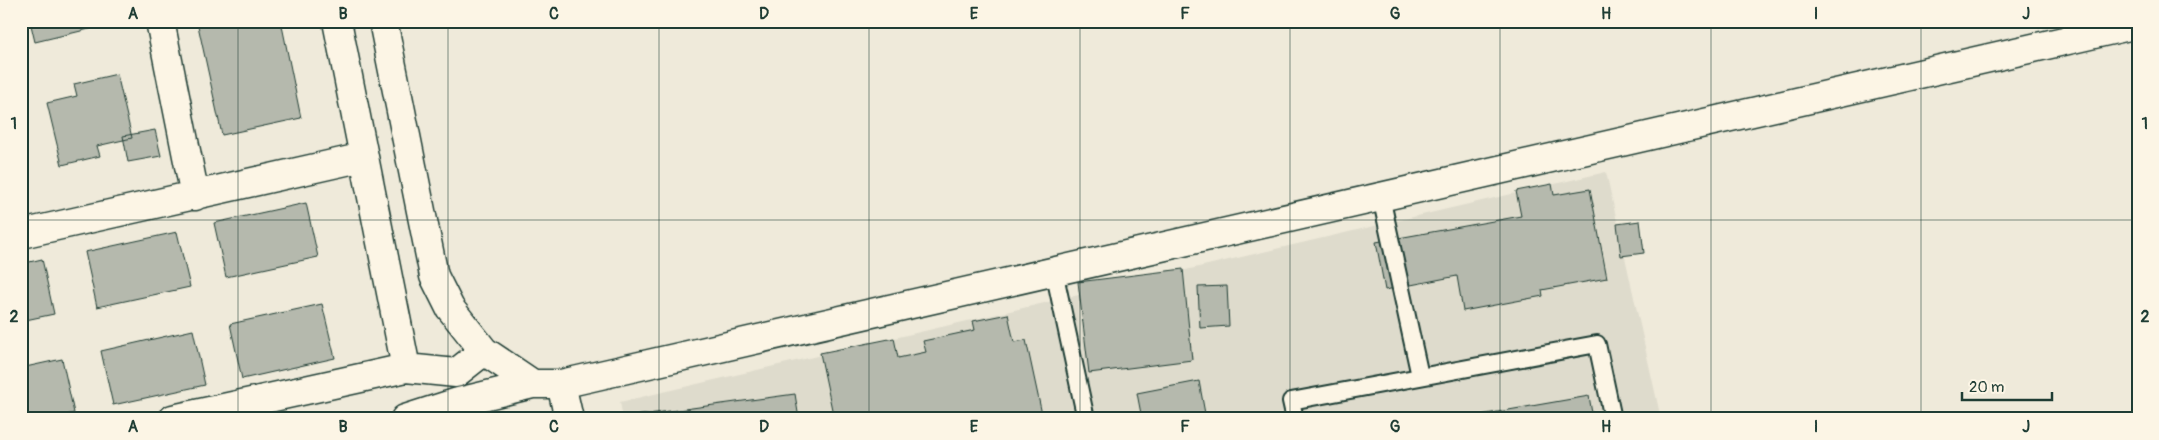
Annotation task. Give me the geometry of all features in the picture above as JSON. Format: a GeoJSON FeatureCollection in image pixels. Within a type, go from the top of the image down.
{"type":"FeatureCollection","features":[{"type":"Feature","properties":{"kind":"street"},"geometry":{"type":"LineString","coordinates":[[160,21],[195,196]]}},
{"type":"Feature","properties":{"kind":"street"},"geometry":{"type":"LineString","coordinates":[[337,21],[406,368]]}},
{"type":"Feature","properties":{"kind":"street"},"geometry":{"type":"LineString","coordinates":[[383,21],[434,276],[450,308],[484,351],[533,384]]}},
{"type":"Feature","properties":{"kind":"street"},"geometry":{"type":"LineString","coordinates":[[405,419],[458,402],[533,384],[561,384],[2138,24]]}},
{"type":"Feature","properties":{"kind":"street"},"geometry":{"type":"LineString","coordinates":[[21,234],[364,157]]}},
{"type":"Feature","properties":{"kind":"street"},"geometry":{"type":"LineString","coordinates":[[173,419],[406,368],[456,373],[484,351]]}},
{"type":"Feature","properties":{"kind":"street"},"geometry":{"type":"LineString","coordinates":[[456,373],[458,402]]}},
{"type":"Feature","properties":{"kind":"street"},"geometry":{"type":"LineString","coordinates":[[561,384],[569,419]]}},
{"type":"Feature","properties":{"kind":"lane"},"geometry":{"type":"LineString","coordinates":[[1380,197],[1420,376]]}},
{"type":"Feature","properties":{"kind":"lane"},"geometry":{"type":"LineString","coordinates":[[1054,271],[1086,419]]}},
{"type":"Feature","properties":{"kind":"lane"},"geometry":{"type":"LineString","coordinates":[[1295,419],[1291,401],[1597,344],[1613,419]]}},
{"type":"Feature","properties":{"kind":"shaded area"},"geometry":{"type":"Polygon","coordinates":[[[1606,172],[1661,419],[623,419],[620,402],[1606,172]]]}},
{"type":"Feature","properties":{"kind":"building"},"geometry":{"type":"Polygon","coordinates":[[[30,21],[105,21],[106,25],[35,42],[30,21]]]}},
{"type":"Feature","properties":{"kind":"building"},"geometry":{"type":"Polygon","coordinates":[[[197,21],[281,21],[301,118],[222,135],[197,21]]]}},
{"type":"Feature","properties":{"kind":"building"},"geometry":{"type":"Polygon","coordinates":[[[117,74],[132,138],[97,146],[100,156],[62,165],[47,103],[77,96],[74,84],[117,74]]]}},
{"type":"Feature","properties":{"kind":"building"},"geometry":{"type":"Polygon","coordinates":[[[21,117],[24,117],[28,174],[21,174],[21,117]]]}},
{"type":"Feature","properties":{"kind":"building"},"geometry":{"type":"Polygon","coordinates":[[[155,130],[161,156],[128,162],[123,136],[155,130]]]}},
{"type":"Feature","properties":{"kind":"building"},"geometry":{"type":"Polygon","coordinates":[[[1552,184],[1554,195],[1590,189],[1607,278],[1542,290],[1543,296],[1463,311],[1457,276],[1385,290],[1376,242],[1521,216],[1516,191],[1552,184]]]}},
{"type":"Feature","properties":{"kind":"building"},"geometry":{"type":"Polygon","coordinates":[[[306,203],[318,257],[226,277],[214,223],[306,203]]]}},
{"type":"Feature","properties":{"kind":"building"},"geometry":{"type":"Polygon","coordinates":[[[1640,221],[1644,253],[1621,256],[1617,224],[1640,221]]]}},
{"type":"Feature","properties":{"kind":"building"},"geometry":{"type":"Polygon","coordinates":[[[177,232],[190,287],[97,307],[85,252],[177,232]]]}},
{"type":"Feature","properties":{"kind":"building"},"geometry":{"type":"Polygon","coordinates":[[[42,259],[54,314],[21,321],[21,264],[42,259]]]}},
{"type":"Feature","properties":{"kind":"building"},"geometry":{"type":"Polygon","coordinates":[[[1183,269],[1192,360],[1089,373],[1078,282],[1183,269]]]}},
{"type":"Feature","properties":{"kind":"building"},"geometry":{"type":"Polygon","coordinates":[[[1227,286],[1229,326],[1200,328],[1198,287],[1227,286]]]}},
{"type":"Feature","properties":{"kind":"building"},"geometry":{"type":"Polygon","coordinates":[[[322,304],[335,358],[242,379],[230,324],[322,304]]]}},
{"type":"Feature","properties":{"kind":"building"},"geometry":{"type":"Polygon","coordinates":[[[1008,314],[1014,342],[1026,340],[1043,419],[834,419],[820,353],[894,338],[898,358],[926,352],[923,341],[975,330],[973,321],[1008,314]]]}},
{"type":"Feature","properties":{"kind":"building"},"geometry":{"type":"Polygon","coordinates":[[[193,330],[205,385],[113,405],[101,351],[193,330]]]}},
{"type":"Feature","properties":{"kind":"building"},"geometry":{"type":"Polygon","coordinates":[[[62,359],[74,413],[49,419],[21,419],[21,368],[62,359]]]}},
{"type":"Feature","properties":{"kind":"building"},"geometry":{"type":"Polygon","coordinates":[[[1199,381],[1206,419],[1142,419],[1137,393],[1199,381]]]}},
{"type":"Feature","properties":{"kind":"building"},"geometry":{"type":"Polygon","coordinates":[[[795,394],[799,419],[633,419],[633,416],[795,394]]]}},
{"type":"Feature","properties":{"kind":"building"},"geometry":{"type":"Polygon","coordinates":[[[1589,396],[1593,419],[1457,419],[1589,396]]]}}]}
